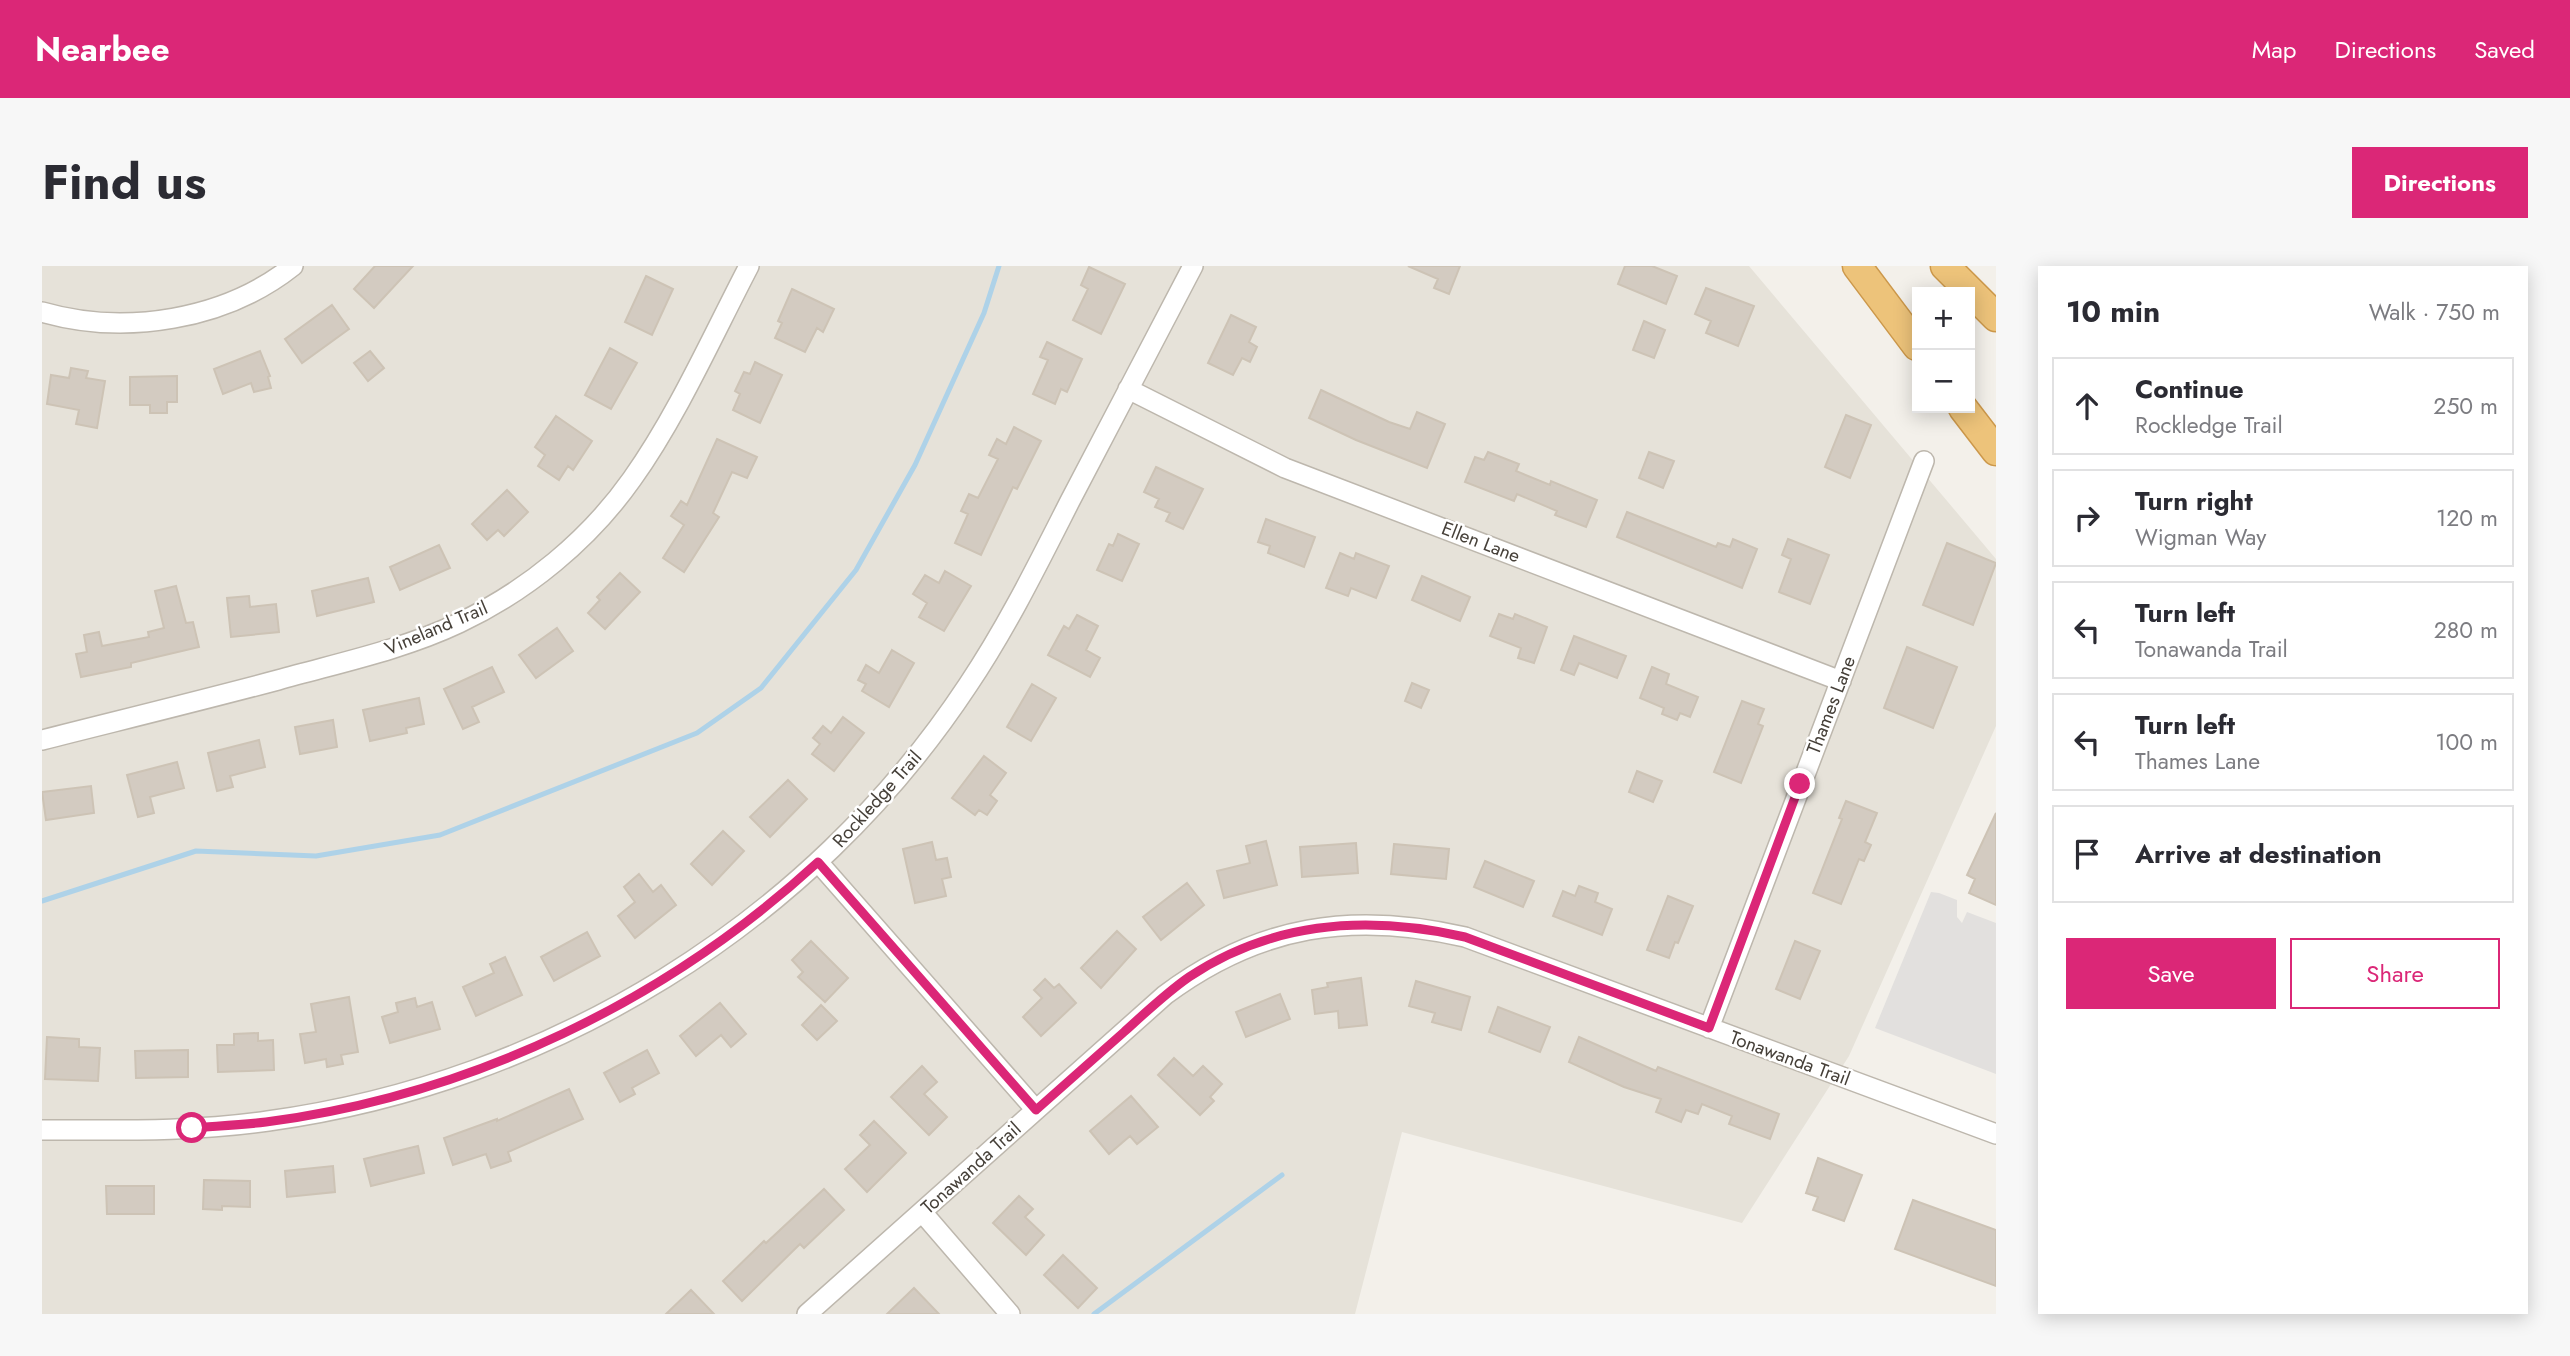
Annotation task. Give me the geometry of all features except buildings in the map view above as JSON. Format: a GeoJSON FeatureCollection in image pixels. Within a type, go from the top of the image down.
{"type":"FeatureCollection","features":[{"type":"Feature","properties":{"kind":"highway"},"geometry":{"type":"LineString","coordinates":[[1857,266],[1912,339]]}},
{"type":"Feature","properties":{"kind":"highway"},"geometry":{"type":"LineString","coordinates":[[1945,266],[1996,317]]}},
{"type":"Feature","properties":{"kind":"highway"},"geometry":{"type":"LineString","coordinates":[[1968,413],[1996,452]]}},
{"type":"Feature","properties":{"kind":"street"},"geometry":{"type":"LineString","coordinates":[[42,312],[89,321],[156,321],[196,313],[230,302],[261,287],[293,266]]}},
{"type":"Feature","properties":{"kind":"street","name":"Vineland Trail"},"geometry":{"type":"LineString","coordinates":[[42,740],[384,651],[458,624],[524,585],[562,556],[601,517],[632,480],[657,441],[748,266]]}},
{"type":"Feature","properties":{"kind":"street","name":"Rockledge Trail"},"geometry":{"type":"LineString","coordinates":[[42,1130],[180,1128],[267,1122],[340,1108],[441,1082],[551,1039],[640,995],[737,930],[818,862],[858,824],[914,760],[969,683],[1020,599],[1193,266]]}},
{"type":"Feature","properties":{"kind":"street","name":"Ellen Lane"},"geometry":{"type":"LineString","coordinates":[[1128,389],[1285,468],[1841,681]]}},
{"type":"Feature","properties":{"kind":"street","name":"Thames Lane"},"geometry":{"type":"LineString","coordinates":[[1709,1028],[1924,461]]}},
{"type":"Feature","properties":{"kind":"street"},"geometry":{"type":"LineString","coordinates":[[818,862],[1036,1110]]}},
{"type":"Feature","properties":{"kind":"street","name":"Tonawanda Trail"},"geometry":{"type":"LineString","coordinates":[[807,1314],[1165,995],[1214,962],[1254,945],[1301,931],[1346,924],[1426,928],[1465,937],[1996,1134]]}},
{"type":"Feature","properties":{"kind":"street"},"geometry":{"type":"LineString","coordinates":[[922,1212],[1010,1314]]}},
{"type":"Feature","properties":{"kind":"shaded area"},"geometry":{"type":"Polygon","coordinates":[[[42,266],[1749,266],[1996,559],[1996,726],[1849,1056],[1742,1223],[1402,1132],[1355,1314],[42,1314],[42,266]]]}},
{"type":"Feature","properties":{"kind":"shaded area"},"geometry":{"type":"Polygon","coordinates":[[[1931,892],[1957,900],[1957,917],[1962,923],[1967,912],[1996,923],[1996,1074],[1875,1028],[1931,892]]]}},
{"type":"Feature","properties":{"kind":"waterway"},"geometry":{"type":"LineString","coordinates":[[42,901],[196,851],[316,856],[440,835],[697,733],[761,688],[856,570],[915,465],[984,313],[999,266]]}},
{"type":"Feature","properties":{"kind":"waterway"},"geometry":{"type":"LineString","coordinates":[[1094,1314],[1282,1175]]}},
{"type":"Feature","properties":{"kind":"route"},"geometry":{"type":"LineString","coordinates":[[192,1128],[267,1122],[402,1094],[515,1055],[605,1014],[664,980],[737,930],[818,862],[1036,1110],[1165,995],[1214,962],[1254,945],[1301,931],[1346,924],[1426,928],[1465,937],[1709,1028],[1800,784]]}}]}
